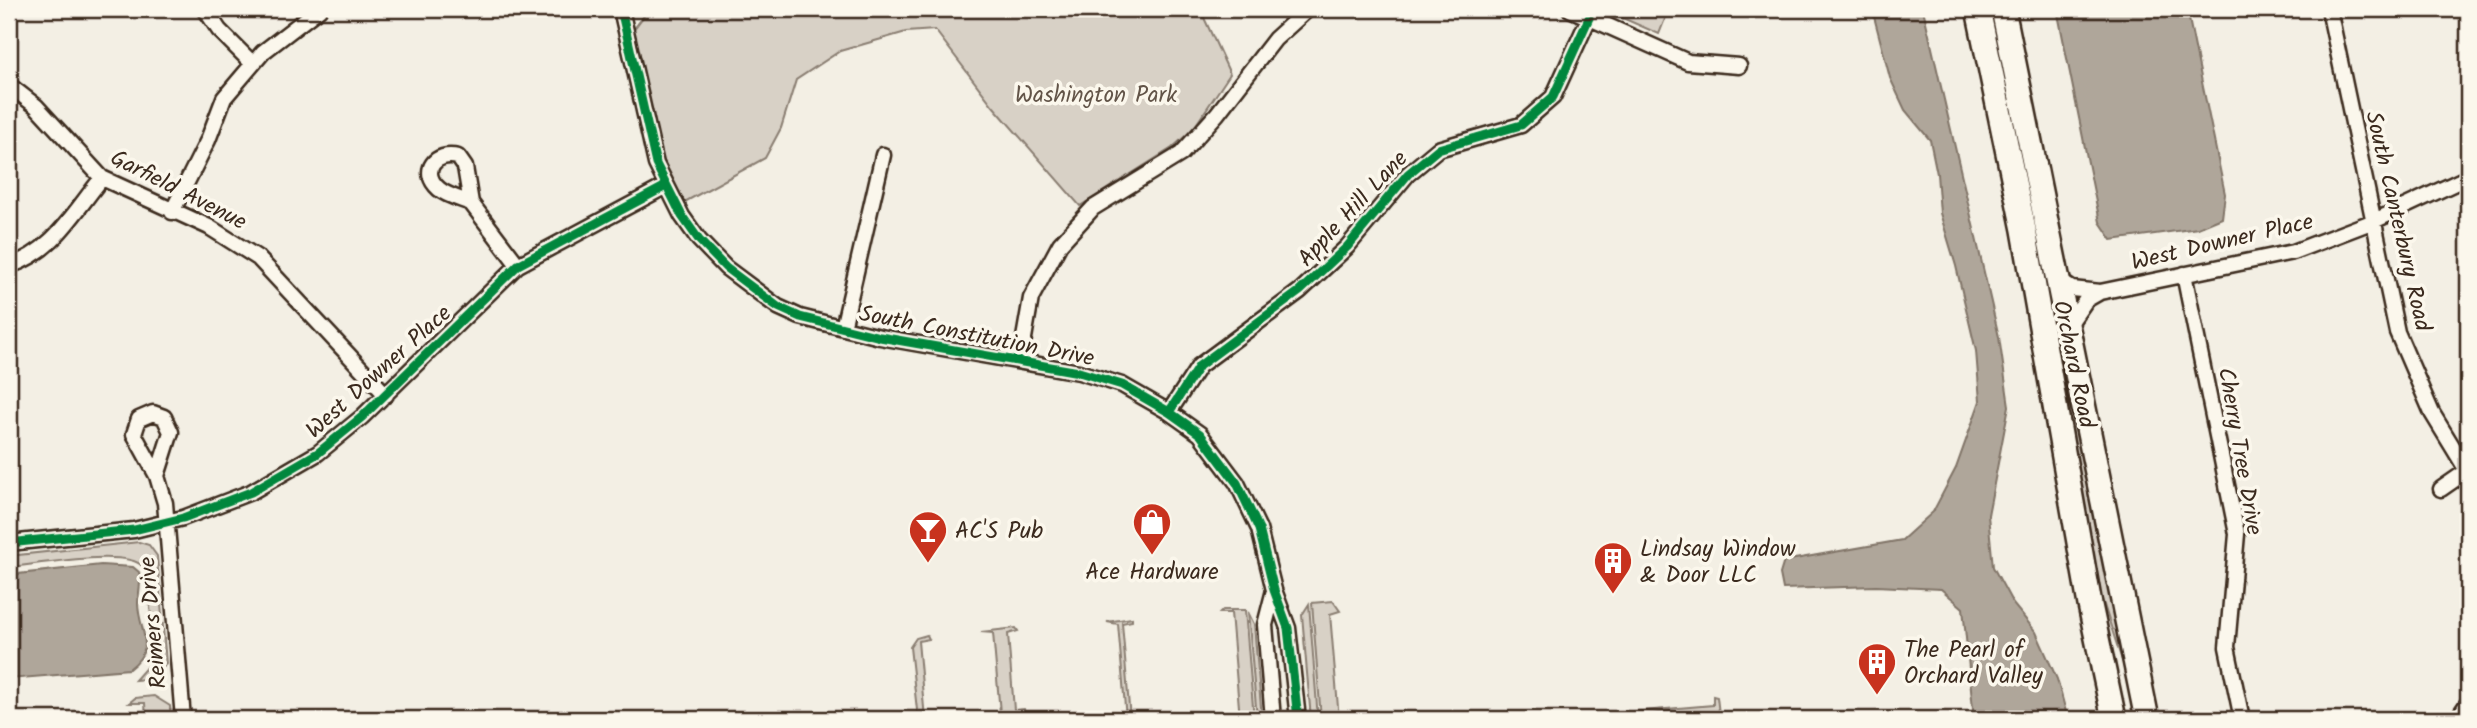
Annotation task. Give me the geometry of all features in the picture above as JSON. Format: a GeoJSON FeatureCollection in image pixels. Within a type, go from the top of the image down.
{"type":"FeatureCollection","features":[{"type":"Feature","properties":{"kind":"main road","name":"Orchard Road"},"geometry":{"type":"LineString","coordinates":[[1978,9],[2024,230],[2090,605],[2114,719]]}},
{"type":"Feature","properties":{"kind":"main road","name":"Orchard Road"},"geometry":{"type":"LineString","coordinates":[[2003,9],[2147,719]]}},
{"type":"Feature","properties":{"kind":"street"},"geometry":{"type":"LineString","coordinates":[[205,9],[219,30],[253,64]]}},
{"type":"Feature","properties":{"kind":"street"},"geometry":{"type":"LineString","coordinates":[[172,212],[208,140],[224,98],[281,36],[319,9]]}},
{"type":"Feature","properties":{"kind":"street","name":"South Constitution Drive"},"geometry":{"type":"LineString","coordinates":[[621,9],[656,164],[666,186],[688,224],[726,268],[778,307],[800,317],[843,328],[1020,361],[1122,385],[1169,412],[1199,434],[1237,482],[1259,529],[1274,590],[1288,628],[1298,719]]}},
{"type":"Feature","properties":{"kind":"street"},"geometry":{"type":"LineString","coordinates":[[1020,361],[1031,298],[1060,244],[1093,208],[1181,154],[1217,114],[1275,39],[1308,9]]}},
{"type":"Feature","properties":{"kind":"street"},"geometry":{"type":"LineString","coordinates":[[1570,9],[1688,62],[1739,66]]}},
{"type":"Feature","properties":{"kind":"street","name":"South Canterbury Road"},"geometry":{"type":"LineString","coordinates":[[2329,9],[2398,332],[2432,413],[2468,472]]}},
{"type":"Feature","properties":{"kind":"street","name":"Apple Hill Lane"},"geometry":{"type":"LineString","coordinates":[[1169,412],[1199,366],[1300,291],[1347,247],[1408,173],[1438,149],[1521,124],[1553,97],[1589,18]]}},
{"type":"Feature","properties":{"kind":"street","name":"Garfield Avenue"},"geometry":{"type":"LineString","coordinates":[[9,85],[36,106],[102,178],[209,227],[258,258],[387,395]]}},
{"type":"Feature","properties":{"kind":"street"},"geometry":{"type":"LineString","coordinates":[[843,328],[883,155]]}},
{"type":"Feature","properties":{"kind":"street","name":"West Downer Place"},"geometry":{"type":"LineString","coordinates":[[2057,279],[2072,289],[2100,292],[2293,252],[2374,221],[2468,177]]}},
{"type":"Feature","properties":{"kind":"street"},"geometry":{"type":"LineString","coordinates":[[9,266],[39,252],[58,235],[102,178]]}},
{"type":"Feature","properties":{"kind":"street","name":"West Downer Place"},"geometry":{"type":"LineString","coordinates":[[9,543],[134,530],[166,524],[251,492],[318,453],[387,395],[518,265],[666,186]]}},
{"type":"Feature","properties":{"kind":"street"},"geometry":{"type":"LineString","coordinates":[[471,203],[518,265]]}},
{"type":"Feature","properties":{"kind":"street","name":"Cherry Tree Drive"},"geometry":{"type":"LineString","coordinates":[[2184,274],[2237,534],[2227,647],[2242,719]]}},
{"type":"Feature","properties":{"kind":"street"},"geometry":{"type":"LineString","coordinates":[[2068,326],[2086,300],[2100,292]]}},
{"type":"Feature","properties":{"kind":"street"},"geometry":{"type":"LineString","coordinates":[[2441,489],[2468,472]]}},
{"type":"Feature","properties":{"kind":"street","name":"Reimers Drive"},"geometry":{"type":"LineString","coordinates":[[157,476],[164,503],[183,719]]}},
{"type":"Feature","properties":{"kind":"street","name":"South Constitution Drive"},"geometry":{"type":"LineString","coordinates":[[1273,719],[1265,625],[1274,590]]}},
{"type":"Feature","properties":{"kind":"street"},"geometry":{"type":"LineString","coordinates":[[2457,719],[2468,703]]}},
{"type":"Feature","properties":{"kind":"green space","name":"Washington Park"},"geometry":{"type":"Polygon","coordinates":[[[649,9],[1200,9],[1230,74],[1193,129],[1172,148],[1080,206],[993,106],[935,30],[906,32],[840,51],[796,80],[781,128],[765,158],[681,204],[662,162],[631,43],[634,29],[649,9]]]}},
{"type":"Feature","properties":{"kind":"green space"},"geometry":{"type":"Polygon","coordinates":[[[1602,9],[1669,9],[1659,34],[1602,9]]]}},
{"type":"Feature","properties":{"kind":"green space"},"geometry":{"type":"Polygon","coordinates":[[[1987,9],[1995,9],[2129,682],[2089,559],[1987,9]]]}},
{"type":"Feature","properties":{"kind":"green space"},"geometry":{"type":"Polygon","coordinates":[[[139,542],[149,545],[157,556],[166,663],[157,678],[135,680],[151,662],[154,651],[148,593],[142,566],[118,558],[99,558],[9,567],[9,556],[139,542]]]}},
{"type":"Feature","properties":{"kind":"green space"},"geometry":{"type":"Polygon","coordinates":[[[1333,601],[1340,611],[1330,614],[1339,719],[1321,719],[1312,603],[1333,601]]]}},
{"type":"Feature","properties":{"kind":"green space"},"geometry":{"type":"Polygon","coordinates":[[[1309,604],[1318,719],[1311,719],[1302,615],[1309,604]]]}},
{"type":"Feature","properties":{"kind":"green space"},"geometry":{"type":"Polygon","coordinates":[[[1223,610],[1245,610],[1254,719],[1240,719],[1231,613],[1220,613],[1223,610]]]}},
{"type":"Feature","properties":{"kind":"green space"},"geometry":{"type":"Polygon","coordinates":[[[1248,612],[1254,624],[1262,719],[1257,719],[1248,612]]]}},
{"type":"Feature","properties":{"kind":"green space"},"geometry":{"type":"Polygon","coordinates":[[[1132,618],[1132,621],[1122,623],[1130,719],[1126,719],[1118,624],[1107,622],[1132,618]]]}},
{"type":"Feature","properties":{"kind":"green space"},"geometry":{"type":"Polygon","coordinates":[[[1016,628],[1018,631],[1008,634],[1014,710],[1024,709],[1025,714],[990,718],[991,715],[1000,713],[993,633],[981,632],[1016,628]]]}},
{"type":"Feature","properties":{"kind":"green space"},"geometry":{"type":"Polygon","coordinates":[[[927,635],[929,639],[918,641],[925,719],[918,719],[910,647],[916,638],[927,635]]]}},
{"type":"Feature","properties":{"kind":"green space"},"geometry":{"type":"Polygon","coordinates":[[[154,696],[170,706],[171,719],[146,719],[145,703],[129,703],[135,698],[154,696]]]}},
{"type":"Feature","properties":{"kind":"green space"},"geometry":{"type":"Polygon","coordinates":[[[1713,696],[1717,697],[1719,714],[1670,711],[1624,719],[1572,717],[1713,705],[1713,696]]]}},
{"type":"Feature","properties":{"kind":"shaded area"},"geometry":{"type":"Polygon","coordinates":[[[1872,9],[1923,9],[1999,337],[2009,406],[1988,515],[1993,567],[2013,604],[2036,632],[2057,679],[2068,719],[1974,719],[1963,608],[1941,589],[1876,586],[1783,589],[1780,574],[1784,561],[1902,540],[1933,512],[1956,468],[1980,401],[1976,351],[1956,266],[1940,213],[1937,174],[1930,140],[1905,110],[1890,78],[1872,9]]]}},
{"type":"Feature","properties":{"kind":"shaded area"},"geometry":{"type":"Polygon","coordinates":[[[2057,9],[2187,9],[2225,194],[2222,218],[2198,228],[2112,240],[2100,222],[2057,9]]]}},
{"type":"Feature","properties":{"kind":"shaded area"},"geometry":{"type":"Polygon","coordinates":[[[101,565],[133,567],[139,572],[138,604],[145,646],[138,661],[129,669],[9,679],[9,575],[101,565]]]}},
{"type":"Feature","properties":{"kind":"cycle path"},"geometry":{"type":"LineString","coordinates":[[621,9],[656,164],[682,216],[699,240],[726,268],[778,307],[800,317],[880,337],[1079,372],[1122,385],[1169,412],[1200,434],[1237,483],[1259,529],[1274,590],[1288,628],[1298,719]]}},
{"type":"Feature","properties":{"kind":"cycle path"},"geometry":{"type":"LineString","coordinates":[[1169,412],[1199,366],[1300,291],[1347,247],[1408,174],[1438,149],[1521,125],[1553,97],[1589,18]]}},
{"type":"Feature","properties":{"kind":"cycle path"},"geometry":{"type":"LineString","coordinates":[[9,543],[134,530],[183,518],[251,492],[318,453],[362,417],[518,265],[666,186]]}},
{"type":"Feature","properties":{"kind":"place","name":"Ace Hardware"},"geometry":{"type":"Point","coordinates":[1152,556]}},
{"type":"Feature","properties":{"kind":"place","name":"AC'S Pub"},"geometry":{"type":"Point","coordinates":[928,564]}},
{"type":"Feature","properties":{"kind":"place","name":"Lindsay Window & Door LLC"},"geometry":{"type":"Point","coordinates":[1613,595]}},
{"type":"Feature","properties":{"kind":"place","name":"The Pearl of Orchard Valley"},"geometry":{"type":"Point","coordinates":[1877,696]}}]}
